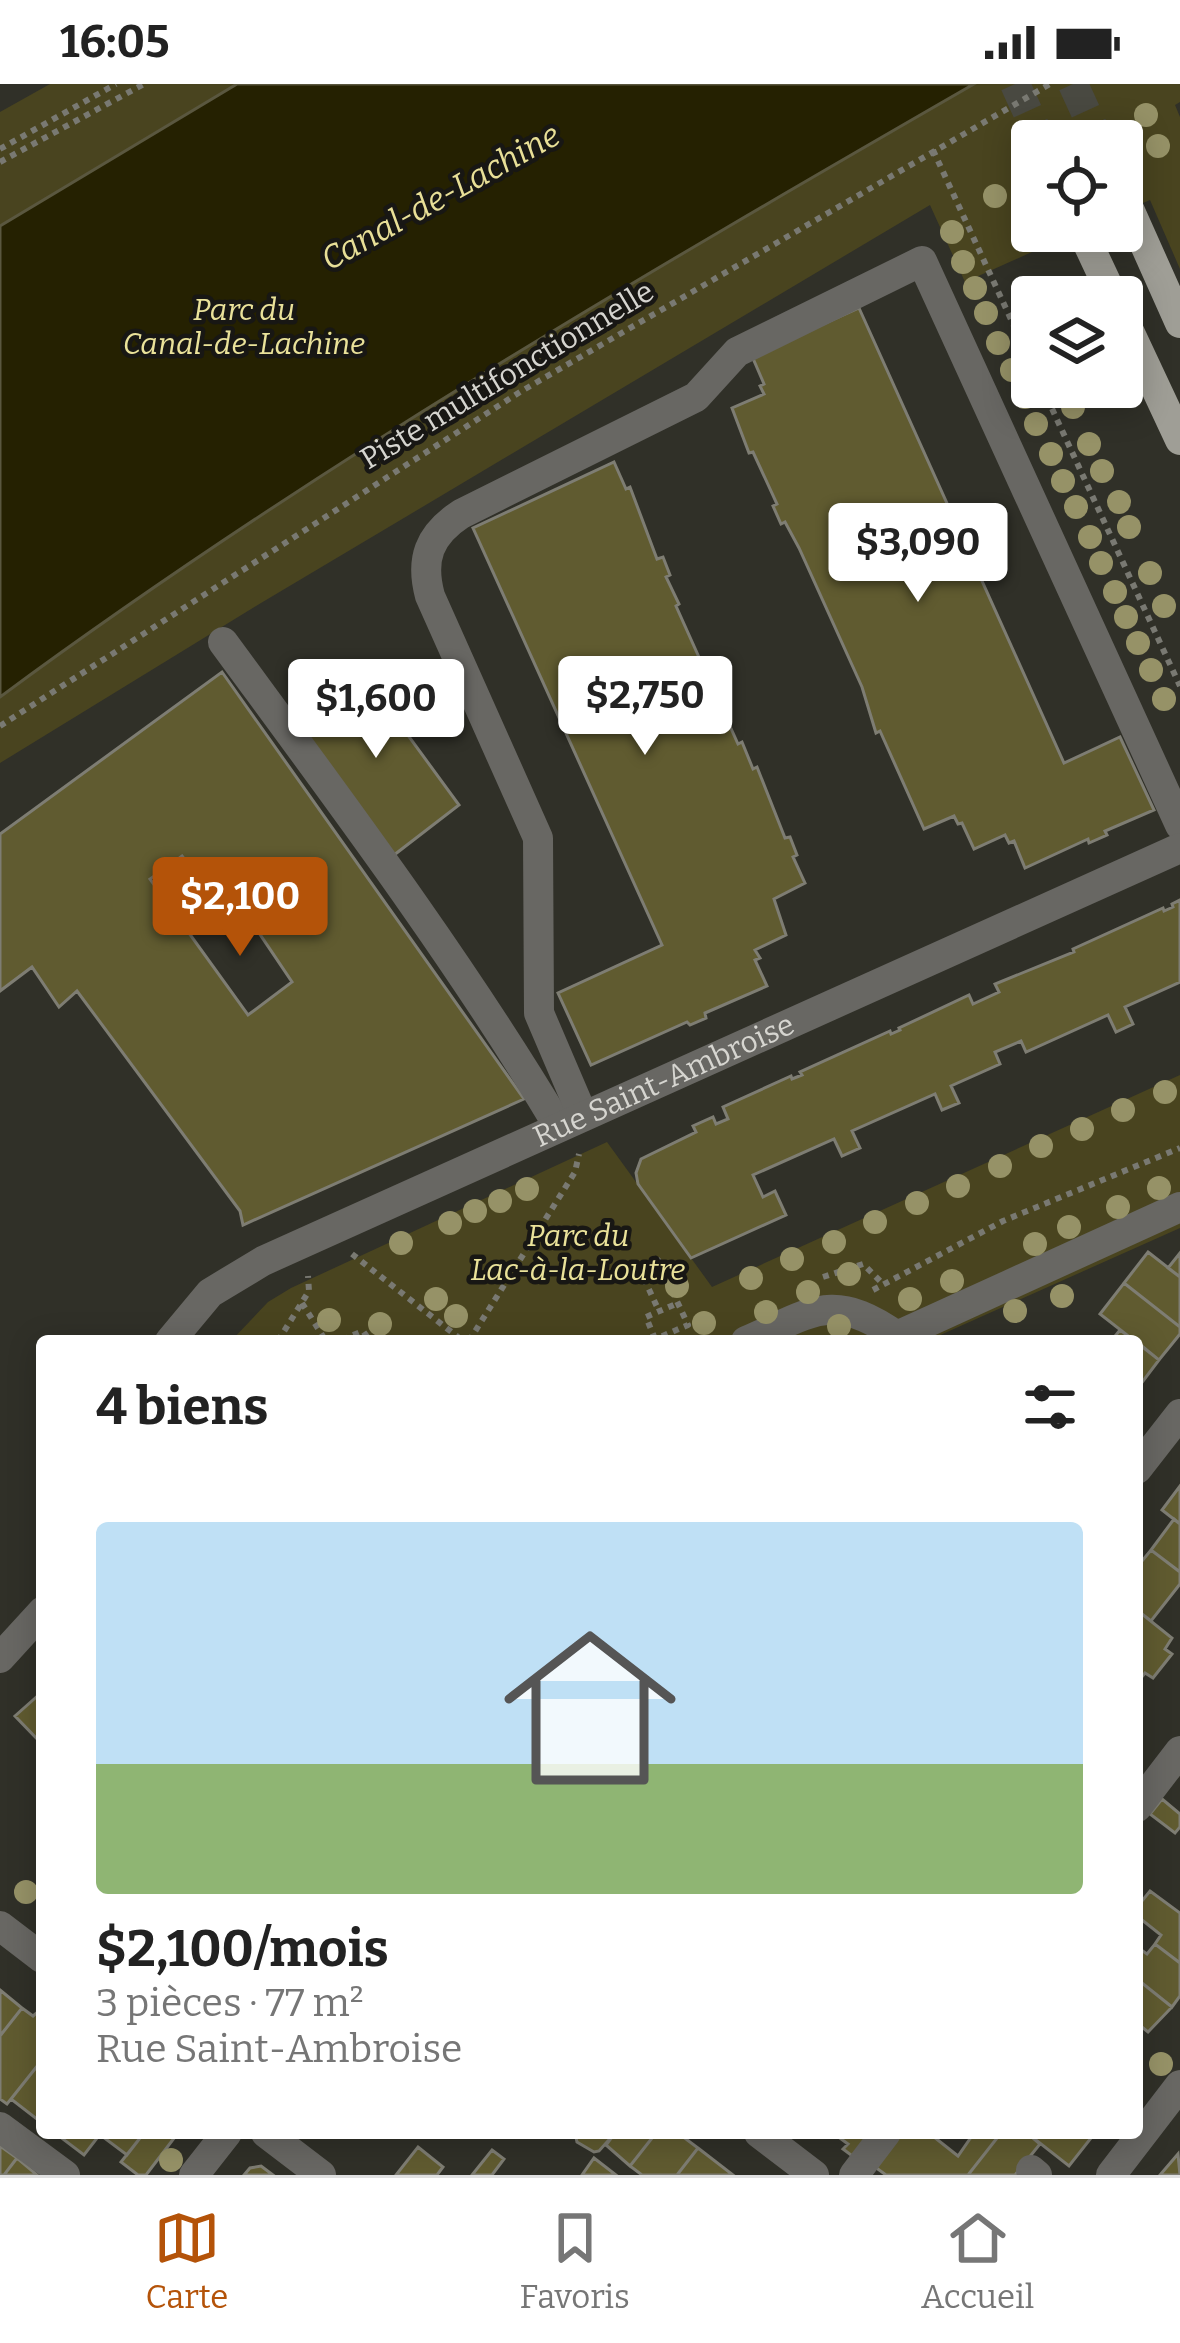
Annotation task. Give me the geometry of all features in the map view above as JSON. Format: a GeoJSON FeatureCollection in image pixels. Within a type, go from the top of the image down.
{"type":"FeatureCollection","features":[{"type":"Feature","properties":{"kind":"main road"},"geometry":{"type":"LineString","coordinates":[[1143,240],[1180,323]]}},
{"type":"Feature","properties":{"kind":"main road"},"geometry":{"type":"LineString","coordinates":[[1143,361],[1180,440]]}},
{"type":"Feature","properties":{"kind":"street"},"geometry":{"type":"LineString","coordinates":[[573,1132],[538,1013],[538,838],[430,596],[425,577],[428,549],[436,534],[461,514],[695,397],[737,352],[922,261],[1180,825]]}},
{"type":"Feature","properties":{"kind":"street"},"geometry":{"type":"LineString","coordinates":[[223,641],[380,855],[573,1132]]}},
{"type":"Feature","properties":{"kind":"street","name":"Rue Saint-Ambroise"},"geometry":{"type":"LineString","coordinates":[[175,1335],[210,1293],[263,1261],[573,1132],[1180,848]]}},
{"type":"Feature","properties":{"kind":"street"},"geometry":{"type":"LineString","coordinates":[[905,1335],[1180,1207]]}},
{"type":"Feature","properties":{"kind":"street"},"geometry":{"type":"LineString","coordinates":[[761,1335],[826,1308],[857,1312],[890,1335]]}},
{"type":"Feature","properties":{"kind":"street"},"geometry":{"type":"LineString","coordinates":[[1143,1461],[1180,1414]]}},
{"type":"Feature","properties":{"kind":"street"},"geometry":{"type":"LineString","coordinates":[[0,1658],[36,1619]]}},
{"type":"Feature","properties":{"kind":"street"},"geometry":{"type":"LineString","coordinates":[[1143,1799],[1180,1750]]}},
{"type":"Feature","properties":{"kind":"street"},"geometry":{"type":"LineString","coordinates":[[0,1926],[36,1953]]}},
{"type":"Feature","properties":{"kind":"street"},"geometry":{"type":"LineString","coordinates":[[1143,2133],[1180,2085]]}},
{"type":"Feature","properties":{"kind":"street"},"geometry":{"type":"LineString","coordinates":[[0,2127],[65,2175]]}},
{"type":"Feature","properties":{"kind":"street"},"geometry":{"type":"LineString","coordinates":[[194,2175],[222,2139]]}},
{"type":"Feature","properties":{"kind":"street"},"geometry":{"type":"LineString","coordinates":[[274,2139],[321,2175]]}},
{"type":"Feature","properties":{"kind":"street"},"geometry":{"type":"LineString","coordinates":[[767,2139],[814,2175]]}},
{"type":"Feature","properties":{"kind":"street"},"geometry":{"type":"LineString","coordinates":[[854,2175],[881,2139]]}},
{"type":"Feature","properties":{"kind":"street"},"geometry":{"type":"LineString","coordinates":[[1111,2175],[1139,2139]]}},
{"type":"Feature","properties":{"kind":"path"},"geometry":{"type":"LineString","coordinates":[[0,149],[116,84]]}},
{"type":"Feature","properties":{"kind":"path"},"geometry":{"type":"LineString","coordinates":[[0,162],[144,84]]}},
{"type":"Feature","properties":{"kind":"path","name":"Piste multifonctionnelle"},"geometry":{"type":"LineString","coordinates":[[0,726],[520,392],[1050,84]]}},
{"type":"Feature","properties":{"kind":"path"},"geometry":{"type":"LineString","coordinates":[[933,150],[1011,319]]}},
{"type":"Feature","properties":{"kind":"path"},"geometry":{"type":"LineString","coordinates":[[1052,408],[1180,686]]}},
{"type":"Feature","properties":{"kind":"path"},"geometry":{"type":"LineString","coordinates":[[470,1335],[575,1172],[573,1132]]}},
{"type":"Feature","properties":{"kind":"path"},"geometry":{"type":"LineString","coordinates":[[857,1312],[881,1282],[897,1280],[947,1247],[1180,1148]]}},
{"type":"Feature","properties":{"kind":"path"},"geometry":{"type":"LineString","coordinates":[[350,1251],[458,1335]]}},
{"type":"Feature","properties":{"kind":"path"},"geometry":{"type":"LineString","coordinates":[[659,1311],[639,1268],[658,1260],[688,1324],[664,1335]]}},
{"type":"Feature","properties":{"kind":"path"},"geometry":{"type":"LineString","coordinates":[[282,1335],[310,1286],[305,1271]]}},
{"type":"Feature","properties":{"kind":"path"},"geometry":{"type":"LineString","coordinates":[[646,1281],[664,1274]]}},
{"type":"Feature","properties":{"kind":"path"},"geometry":{"type":"LineString","coordinates":[[652,1296],[671,1288]]}},
{"type":"Feature","properties":{"kind":"path"},"geometry":{"type":"LineString","coordinates":[[302,1303],[322,1335]]}},
{"type":"Feature","properties":{"kind":"path"},"geometry":{"type":"LineString","coordinates":[[651,1335],[643,1317],[678,1303]]}},
{"type":"Feature","properties":{"kind":"green space","name":"Parc du Canal-de-Lachine"},"geometry":{"type":"Polygon","coordinates":[[[50,84],[1180,84],[1180,102],[1175,105],[1180,117],[1180,269],[1150,200],[1143,203],[1143,120],[1011,120],[1011,252],[1032,252],[965,282],[930,205],[0,763],[0,112],[50,84]]]}},
{"type":"Feature","properties":{"kind":"green space","name":"Parc du Lac-à-la-Loutre"},"geometry":{"type":"Polygon","coordinates":[[[1180,1075],[1180,1228],[940,1335],[237,1335],[268,1302],[291,1288],[607,1142],[712,1287],[1180,1075]]]}},
{"type":"Feature","properties":{"kind":"water","name":"Parc du Canal-de-Lachine"},"geometry":{"type":"Polygon","coordinates":[[[237,84],[974,84],[601,302],[356,453],[0,697],[0,226],[237,84]]]}},
{"type":"Feature","properties":{"kind":"building"},"geometry":{"type":"Polygon","coordinates":[[[859,308],[1064,763],[1120,737],[1154,810],[1025,868],[1014,841],[1009,843],[1005,835],[974,849],[954,816],[924,829],[880,731],[876,733],[862,687],[799,548],[785,522],[781,524],[773,506],[777,504],[753,452],[749,453],[732,408],[764,394],[752,356],[859,308]]]}},
{"type":"Feature","properties":{"kind":"building"},"geometry":{"type":"Polygon","coordinates":[[[614,462],[626,489],[630,487],[657,559],[663,557],[676,606],[738,744],[742,742],[753,769],[757,767],[785,838],[790,837],[805,883],[774,899],[786,935],[755,950],[767,986],[705,1013],[706,1018],[591,1065],[558,993],[662,945],[473,528],[614,462]]]}},
{"type":"Feature","properties":{"kind":"building"},"geometry":{"type":"Polygon","coordinates":[[[358,667],[459,805],[394,855],[293,717],[358,667]]]}},
{"type":"Feature","properties":{"kind":"building"},"geometry":{"type":"Polygon","coordinates":[[[222,672],[524,1099],[243,1225],[240,1211],[77,991],[59,1007],[32,967],[0,991],[0,834],[222,672]],[[182,856],[150,879],[248,1015],[292,982],[224,881],[208,890],[182,856]]]}},
{"type":"Feature","properties":{"kind":"building"},"geometry":{"type":"Polygon","coordinates":[[[1180,900],[1180,982],[1125,1007],[1133,1024],[1116,1032],[1108,1015],[1026,1052],[1021,1041],[995,1052],[1000,1064],[951,1086],[959,1103],[942,1110],[935,1094],[852,1131],[860,1148],[842,1156],[834,1139],[753,1175],[763,1197],[775,1191],[786,1215],[691,1258],[638,1184],[641,1159],[696,1132],[693,1126],[713,1117],[716,1124],[728,1119],[723,1107],[802,1075],[800,1072],[969,995],[973,1004],[999,992],[995,984],[1180,900]]]}},
{"type":"Feature","properties":{"kind":"building"},"geometry":{"type":"Polygon","coordinates":[[[1148,1252],[1180,1277],[1180,1327],[1124,1283],[1148,1252]]]}},
{"type":"Feature","properties":{"kind":"building"},"geometry":{"type":"Polygon","coordinates":[[[1180,1253],[1180,1277],[1168,1268],[1180,1253]]]}},
{"type":"Feature","properties":{"kind":"building"},"geometry":{"type":"Polygon","coordinates":[[[1124,1283],[1180,1327],[1180,1334],[1159,1360],[1143,1348],[1143,1335],[1127,1335],[1100,1314],[1124,1283]]]}},
{"type":"Feature","properties":{"kind":"building"},"geometry":{"type":"Polygon","coordinates":[[[1143,1347],[1159,1360],[1143,1381],[1143,1347]]]}},
{"type":"Feature","properties":{"kind":"building"},"geometry":{"type":"Polygon","coordinates":[[[1180,1486],[1180,1524],[1162,1510],[1180,1486]]]}},
{"type":"Feature","properties":{"kind":"building"},"geometry":{"type":"Polygon","coordinates":[[[1174,1519],[1180,1524],[1180,1572],[1151,1550],[1174,1519]]]}},
{"type":"Feature","properties":{"kind":"building"},"geometry":{"type":"Polygon","coordinates":[[[1151,1550],[1180,1572],[1180,1584],[1151,1621],[1143,1615],[1143,1560],[1151,1550]]]}},
{"type":"Feature","properties":{"kind":"building"},"geometry":{"type":"Polygon","coordinates":[[[1143,1615],[1172,1638],[1165,1649],[1172,1654],[1153,1678],[1145,1673],[1143,1615]]]}},
{"type":"Feature","properties":{"kind":"building"},"geometry":{"type":"Polygon","coordinates":[[[36,1697],[36,1738],[15,1716],[36,1697]]]}},
{"type":"Feature","properties":{"kind":"building"},"geometry":{"type":"Polygon","coordinates":[[[1162,1799],[1180,1814],[1175,1833],[1150,1814],[1162,1799]]]}},
{"type":"Feature","properties":{"kind":"building"},"geometry":{"type":"Polygon","coordinates":[[[1150,1891],[1180,1913],[1180,1963],[1155,1944],[1161,1935],[1143,1921],[1143,1900],[1150,1891]]]}},
{"type":"Feature","properties":{"kind":"building"},"geometry":{"type":"Polygon","coordinates":[[[1155,1944],[1180,1963],[1180,1996],[1172,2007],[1143,1984],[1143,1951],[1147,1954],[1155,1944]]]}},
{"type":"Feature","properties":{"kind":"building"},"geometry":{"type":"Polygon","coordinates":[[[1143,1984],[1172,2007],[1148,2032],[1143,2028],[1143,1984]]]}},
{"type":"Feature","properties":{"kind":"building"},"geometry":{"type":"Polygon","coordinates":[[[0,1990],[22,2008],[0,2036],[0,1990]]]}},
{"type":"Feature","properties":{"kind":"building"},"geometry":{"type":"Polygon","coordinates":[[[22,2008],[36,2014],[36,2068],[7,2104],[0,2099],[0,2036],[22,2008]]]}},
{"type":"Feature","properties":{"kind":"building"},"geometry":{"type":"Polygon","coordinates":[[[36,2068],[36,2118],[11,2099],[36,2068]]]}},
{"type":"Feature","properties":{"kind":"building"},"geometry":{"type":"Polygon","coordinates":[[[63,2139],[96,2139],[84,2155],[63,2139]]]}},
{"type":"Feature","properties":{"kind":"building"},"geometry":{"type":"Polygon","coordinates":[[[106,2139],[139,2139],[127,2155],[106,2139]]]}},
{"type":"Feature","properties":{"kind":"building"},"geometry":{"type":"Polygon","coordinates":[[[139,2139],[173,2139],[146,2175],[138,2175],[121,2162],[139,2139]]]}},
{"type":"Feature","properties":{"kind":"building"},"geometry":{"type":"Polygon","coordinates":[[[576,2139],[610,2139],[594,2152],[576,2139]]]}},
{"type":"Feature","properties":{"kind":"building"},"geometry":{"type":"Polygon","coordinates":[[[610,2139],[651,2139],[630,2166],[606,2145],[610,2139]]]}},
{"type":"Feature","properties":{"kind":"building"},"geometry":{"type":"Polygon","coordinates":[[[651,2139],[686,2139],[698,2148],[677,2175],[642,2175],[630,2166],[651,2139]]]}},
{"type":"Feature","properties":{"kind":"building"},"geometry":{"type":"Polygon","coordinates":[[[841,2139],[869,2139],[855,2158],[843,2149],[848,2144],[841,2139]]]}},
{"type":"Feature","properties":{"kind":"building"},"geometry":{"type":"Polygon","coordinates":[[[897,2139],[937,2139],[958,2156],[970,2139],[996,2139],[968,2175],[886,2175],[875,2167],[897,2139]]]}},
{"type":"Feature","properties":{"kind":"building"},"geometry":{"type":"Polygon","coordinates":[[[996,2139],[1034,2139],[1040,2144],[1015,2175],[968,2175],[996,2139]]]}},
{"type":"Feature","properties":{"kind":"building"},"geometry":{"type":"Polygon","coordinates":[[[1035,2139],[1090,2139],[1069,2166],[1035,2139]]]}},
{"type":"Feature","properties":{"kind":"building"},"geometry":{"type":"Polygon","coordinates":[[[0,2146],[17,2158],[4,2175],[0,2175],[0,2146]]]}},
{"type":"Feature","properties":{"kind":"building"},"geometry":{"type":"Polygon","coordinates":[[[418,2147],[443,2167],[437,2175],[396,2175],[418,2147]]]}},
{"type":"Feature","properties":{"kind":"building"},"geometry":{"type":"Polygon","coordinates":[[[698,2148],[733,2175],[677,2175],[698,2148]]]}},
{"type":"Feature","properties":{"kind":"building"},"geometry":{"type":"Polygon","coordinates":[[[492,2150],[504,2159],[492,2175],[472,2175],[492,2150]]]}},
{"type":"Feature","properties":{"kind":"building"},"geometry":{"type":"Polygon","coordinates":[[[1178,2154],[1180,2175],[1160,2175],[1178,2154]]]}},
{"type":"Feature","properties":{"kind":"building"},"geometry":{"type":"Polygon","coordinates":[[[17,2158],[37,2175],[4,2175],[17,2158]]]}},
{"type":"Feature","properties":{"kind":"building"},"geometry":{"type":"Polygon","coordinates":[[[594,2158],[616,2175],[582,2175],[594,2158]]]}},
{"type":"Feature","properties":{"kind":"building"},"geometry":{"type":"Polygon","coordinates":[[[261,2166],[273,2175],[244,2175],[250,2168],[261,2166]]]}},
{"type":"Feature","properties":{"kind":"tunnel"},"geometry":{"type":"LineString","coordinates":[[1015,84],[1031,120]]}},
{"type":"Feature","properties":{"kind":"tunnel"},"geometry":{"type":"LineString","coordinates":[[1073,84],[1089,120]]}},
{"type":"Feature","properties":{"kind":"water label","name":"Canal-de-Lachine"},"geometry":{"type":"Point","coordinates":[440,196]}}]}
